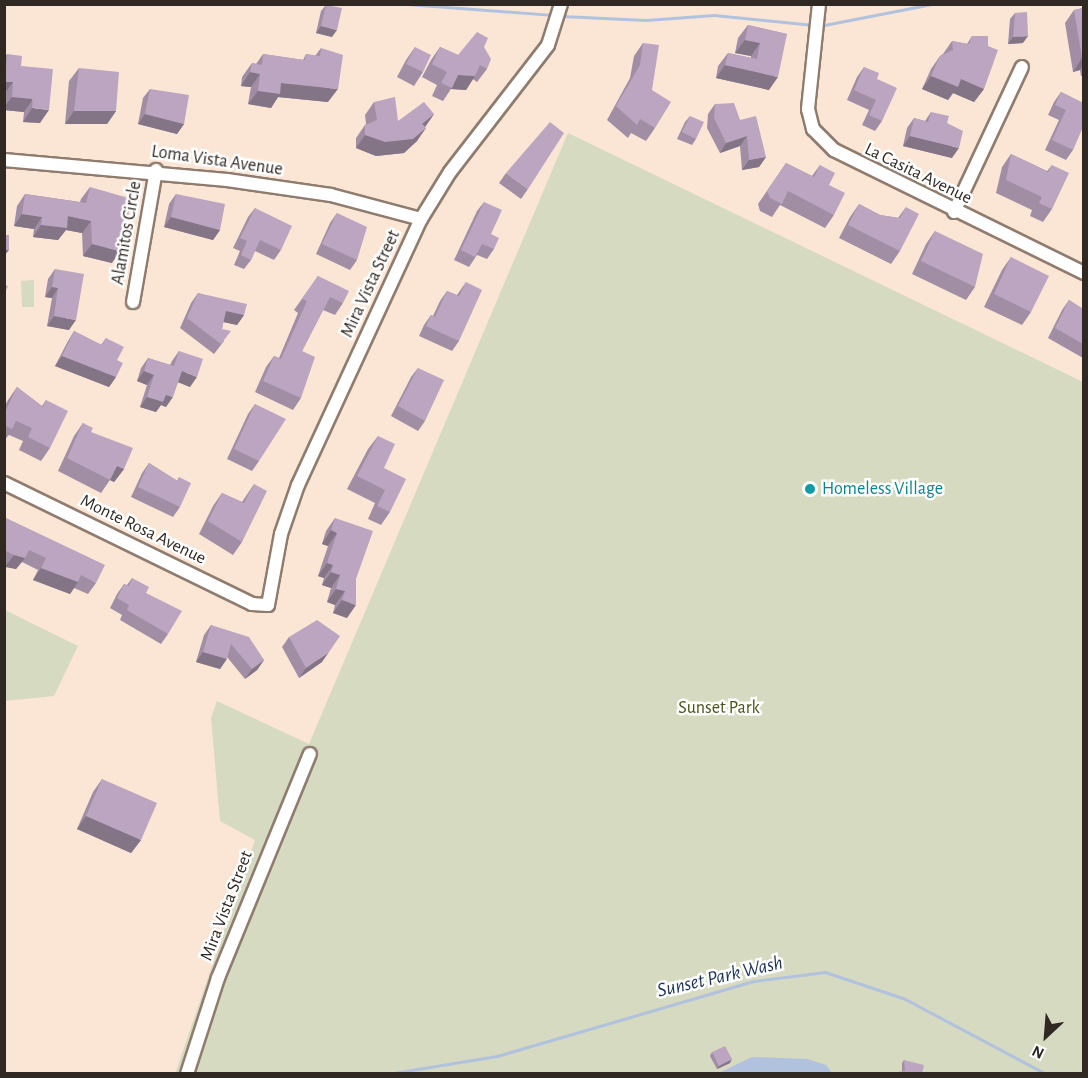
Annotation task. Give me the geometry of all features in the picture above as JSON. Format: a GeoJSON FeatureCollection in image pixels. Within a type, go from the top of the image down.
{"type":"FeatureCollection","features":[{"type":"Feature","properties":{"kind":"street","name":"Mira Vista Street"},"geometry":{"type":"LineString","coordinates":[[267,605],[281,534],[298,485],[421,219],[450,172],[548,45],[561,4]]}},
{"type":"Feature","properties":{"kind":"street","name":"La Casita Avenue"},"geometry":{"type":"LineString","coordinates":[[819,4],[808,109],[813,129],[851,161],[1083,273]]}},
{"type":"Feature","properties":{"kind":"street"},"geometry":{"type":"LineString","coordinates":[[954,212],[1022,67]]}},
{"type":"Feature","properties":{"kind":"street","name":"Loma Vista Avenue"},"geometry":{"type":"LineString","coordinates":[[4,160],[156,170],[331,195],[421,219]]}},
{"type":"Feature","properties":{"kind":"street","name":"Alamitos Circle"},"geometry":{"type":"LineString","coordinates":[[133,302],[156,170]]}},
{"type":"Feature","properties":{"kind":"street","name":"Monte Rosa Avenue"},"geometry":{"type":"LineString","coordinates":[[4,483],[252,604],[267,605]]}},
{"type":"Feature","properties":{"kind":"street","name":"Mira Vista Street"},"geometry":{"type":"LineString","coordinates":[[187,1074],[222,968],[310,754]]}},
{"type":"Feature","properties":{"kind":"green space","name":"Sunset Park"},"geometry":{"type":"Polygon","coordinates":[[[568,133],[1083,382],[1083,1073],[175,1074],[255,840],[220,821],[211,718],[217,701],[309,744],[568,133]]]}},
{"type":"Feature","properties":{"kind":"green space"},"geometry":{"type":"Polygon","coordinates":[[[34,280],[34,307],[22,307],[21,281],[34,280]]]}},
{"type":"Feature","properties":{"kind":"green space"},"geometry":{"type":"Polygon","coordinates":[[[5,610],[78,646],[54,696],[5,701],[5,610]]]}},
{"type":"Feature","properties":{"kind":"water"},"geometry":{"type":"Polygon","coordinates":[[[752,1057],[807,1059],[826,1065],[832,1073],[719,1073],[752,1057]]]}},
{"type":"Feature","properties":{"kind":"building"},"geometry":{"type":"Polygon","coordinates":[[[326,5],[342,8],[337,30],[321,26],[326,5]]]}},
{"type":"Feature","properties":{"kind":"building"},"geometry":{"type":"Polygon","coordinates":[[[1083,8],[1083,58],[1082,58],[1074,10],[1083,8]]]}},
{"type":"Feature","properties":{"kind":"building"},"geometry":{"type":"Polygon","coordinates":[[[1027,12],[1028,36],[1013,37],[1015,13],[1027,12]]]}},
{"type":"Feature","properties":{"kind":"building"},"geometry":{"type":"Polygon","coordinates":[[[748,25],[787,34],[778,77],[725,65],[728,53],[757,59],[760,43],[745,40],[748,25]]]}},
{"type":"Feature","properties":{"kind":"building"},"geometry":{"type":"Polygon","coordinates":[[[477,32],[488,38],[484,47],[491,59],[487,69],[480,65],[475,76],[458,75],[452,88],[441,83],[447,72],[432,64],[440,47],[458,55],[477,32]]]}},
{"type":"Feature","properties":{"kind":"building"},"geometry":{"type":"Polygon","coordinates":[[[972,36],[988,36],[988,46],[998,50],[984,89],[961,79],[958,87],[931,76],[940,56],[953,50],[952,41],[969,44],[972,36]]]}},
{"type":"Feature","properties":{"kind":"building"},"geometry":{"type":"Polygon","coordinates":[[[643,43],[659,45],[652,90],[671,102],[655,128],[640,119],[637,125],[616,106],[640,65],[643,43]]]}},
{"type":"Feature","properties":{"kind":"building"},"geometry":{"type":"Polygon","coordinates":[[[415,47],[431,55],[423,72],[406,64],[415,47]]]}},
{"type":"Feature","properties":{"kind":"building"},"geometry":{"type":"Polygon","coordinates":[[[321,48],[343,55],[338,89],[281,83],[280,94],[258,91],[260,74],[250,72],[252,63],[262,65],[263,54],[305,60],[306,54],[320,56],[321,48]]]}},
{"type":"Feature","properties":{"kind":"building"},"geometry":{"type":"Polygon","coordinates":[[[7,54],[22,56],[21,66],[53,69],[49,110],[32,108],[33,99],[12,97],[13,82],[5,82],[7,54]]]}},
{"type":"Feature","properties":{"kind":"building"},"geometry":{"type":"Polygon","coordinates":[[[864,67],[879,73],[877,79],[897,88],[882,121],[869,115],[876,100],[854,90],[864,67]]]}},
{"type":"Feature","properties":{"kind":"building"},"geometry":{"type":"Polygon","coordinates":[[[79,68],[119,72],[116,111],[74,111],[79,68]]]}},
{"type":"Feature","properties":{"kind":"building"},"geometry":{"type":"Polygon","coordinates":[[[150,89],[189,95],[184,124],[145,114],[150,89]]]}},
{"type":"Feature","properties":{"kind":"building"},"geometry":{"type":"Polygon","coordinates":[[[1061,92],[1083,103],[1083,127],[1073,150],[1052,140],[1066,110],[1055,105],[1061,92]]]}},
{"type":"Feature","properties":{"kind":"building"},"geometry":{"type":"Polygon","coordinates":[[[395,97],[398,121],[424,102],[434,114],[422,124],[426,128],[413,139],[385,142],[365,135],[365,125],[377,120],[374,102],[395,97]]]}},
{"type":"Feature","properties":{"kind":"building"},"geometry":{"type":"Polygon","coordinates":[[[734,103],[740,120],[756,116],[766,157],[749,160],[747,136],[726,143],[714,118],[715,104],[734,103]]]}},
{"type":"Feature","properties":{"kind":"building"},"geometry":{"type":"Polygon","coordinates":[[[931,112],[949,116],[947,123],[963,131],[959,148],[910,136],[914,118],[928,122],[931,112]]]}},
{"type":"Feature","properties":{"kind":"building"},"geometry":{"type":"Polygon","coordinates":[[[690,116],[704,122],[696,139],[682,132],[690,116]]]}},
{"type":"Feature","properties":{"kind":"building"},"geometry":{"type":"Polygon","coordinates":[[[550,122],[564,133],[528,189],[506,173],[550,122]]]}},
{"type":"Feature","properties":{"kind":"building"},"geometry":{"type":"Polygon","coordinates":[[[1011,154],[1048,172],[1052,165],[1069,173],[1052,209],[1039,203],[1042,197],[1006,180],[1011,154]]]}},
{"type":"Feature","properties":{"kind":"building"},"geometry":{"type":"Polygon","coordinates":[[[786,163],[814,177],[820,165],[835,173],[829,185],[845,193],[834,215],[788,191],[782,204],[770,198],[767,191],[786,163]]]}},
{"type":"Feature","properties":{"kind":"building"},"geometry":{"type":"Polygon","coordinates":[[[90,187],[132,199],[120,251],[92,244],[91,221],[68,216],[67,228],[41,225],[42,217],[22,214],[25,194],[86,203],[90,187]]]}},
{"type":"Feature","properties":{"kind":"building"},"geometry":{"type":"Polygon","coordinates":[[[176,194],[225,204],[220,230],[171,217],[176,194]]]}},
{"type":"Feature","properties":{"kind":"building"},"geometry":{"type":"Polygon","coordinates":[[[484,202],[502,210],[491,234],[499,238],[494,249],[482,244],[475,257],[461,250],[484,202]]]}},
{"type":"Feature","properties":{"kind":"building"},"geometry":{"type":"Polygon","coordinates":[[[859,204],[880,215],[900,218],[906,207],[919,214],[900,251],[848,225],[859,204]]]}},
{"type":"Feature","properties":{"kind":"building"},"geometry":{"type":"Polygon","coordinates":[[[255,208],[292,226],[281,250],[260,240],[251,260],[241,255],[247,241],[240,238],[255,208]]]}},
{"type":"Feature","properties":{"kind":"building"},"geometry":{"type":"Polygon","coordinates":[[[337,213],[367,227],[357,260],[322,244],[337,213]]]}},
{"type":"Feature","properties":{"kind":"building"},"geometry":{"type":"Polygon","coordinates":[[[935,231],[983,254],[975,287],[921,261],[935,231]]]}},
{"type":"Feature","properties":{"kind":"building"},"geometry":{"type":"Polygon","coordinates":[[[4,235],[9,235],[9,250],[4,250],[4,235]]]}},
{"type":"Feature","properties":{"kind":"building"},"geometry":{"type":"Polygon","coordinates":[[[1011,257],[1049,276],[1031,312],[994,294],[1011,257]]]}},
{"type":"Feature","properties":{"kind":"building"},"geometry":{"type":"Polygon","coordinates":[[[55,269],[84,274],[76,320],[54,316],[58,288],[52,287],[55,269]]]}},
{"type":"Feature","properties":{"kind":"building"},"geometry":{"type":"Polygon","coordinates":[[[318,276],[349,291],[343,303],[330,297],[302,351],[315,357],[301,398],[263,381],[274,356],[281,359],[307,301],[302,299],[318,276]]]}},
{"type":"Feature","properties":{"kind":"building"},"geometry":{"type":"Polygon","coordinates":[[[466,282],[482,290],[459,341],[426,326],[431,315],[435,317],[447,291],[459,296],[466,282]]]}},
{"type":"Feature","properties":{"kind":"building"},"geometry":{"type":"Polygon","coordinates":[[[198,293],[247,304],[244,315],[226,311],[222,329],[231,331],[221,344],[187,318],[198,293]]]}},
{"type":"Feature","properties":{"kind":"building"},"geometry":{"type":"Polygon","coordinates":[[[1069,300],[1083,309],[1083,344],[1055,328],[1069,300]]]}},
{"type":"Feature","properties":{"kind":"building"},"geometry":{"type":"Polygon","coordinates":[[[74,331],[102,345],[106,338],[124,347],[117,360],[123,363],[116,377],[62,356],[74,331]]]}},
{"type":"Feature","properties":{"kind":"building"},"geometry":{"type":"Polygon","coordinates":[[[179,351],[203,359],[197,377],[182,371],[173,397],[166,395],[163,402],[147,397],[154,375],[144,371],[148,358],[174,366],[179,351]]]}},
{"type":"Feature","properties":{"kind":"building"},"geometry":{"type":"Polygon","coordinates":[[[418,368],[444,380],[425,421],[398,406],[418,368]]]}},
{"type":"Feature","properties":{"kind":"building"},"geometry":{"type":"Polygon","coordinates":[[[17,387],[43,407],[46,400],[68,411],[50,448],[28,437],[32,428],[16,421],[12,429],[4,425],[4,414],[17,387]]]}},
{"type":"Feature","properties":{"kind":"building"},"geometry":{"type":"Polygon","coordinates":[[[255,404],[286,419],[259,461],[234,449],[255,404]]]}},
{"type":"Feature","properties":{"kind":"building"},"geometry":{"type":"Polygon","coordinates":[[[83,423],[93,428],[91,432],[133,448],[124,469],[117,466],[110,480],[67,458],[83,423]]]}},
{"type":"Feature","properties":{"kind":"building"},"geometry":{"type":"Polygon","coordinates":[[[378,436],[395,444],[384,468],[406,479],[390,512],[377,506],[385,490],[357,476],[378,436]]]}},
{"type":"Feature","properties":{"kind":"building"},"geometry":{"type":"Polygon","coordinates":[[[149,463],[178,481],[179,477],[191,483],[180,507],[138,487],[149,463]]]}},
{"type":"Feature","properties":{"kind":"building"},"geometry":{"type":"Polygon","coordinates":[[[254,484],[267,491],[242,542],[208,521],[222,493],[244,503],[254,484]]]}},
{"type":"Feature","properties":{"kind":"building"},"geometry":{"type":"Polygon","coordinates":[[[4,517],[105,565],[96,583],[81,575],[78,582],[41,568],[46,558],[29,550],[25,558],[4,550],[4,517]]]}},
{"type":"Feature","properties":{"kind":"building"},"geometry":{"type":"Polygon","coordinates":[[[335,518],[373,531],[356,579],[356,605],[342,600],[345,591],[336,589],[340,575],[331,572],[333,565],[327,563],[337,533],[331,530],[335,518]]]}},
{"type":"Feature","properties":{"kind":"building"},"geometry":{"type":"Polygon","coordinates":[[[132,578],[149,587],[146,593],[182,611],[168,634],[127,610],[129,605],[117,598],[124,584],[129,586],[132,578]]]}},
{"type":"Feature","properties":{"kind":"building"},"geometry":{"type":"Polygon","coordinates":[[[317,620],[340,636],[329,652],[306,668],[289,637],[317,620]]]}},
{"type":"Feature","properties":{"kind":"building"},"geometry":{"type":"Polygon","coordinates":[[[211,625],[249,637],[264,660],[252,669],[231,644],[227,659],[203,652],[211,625]]]}},
{"type":"Feature","properties":{"kind":"building"},"geometry":{"type":"Polygon","coordinates":[[[102,779],[157,803],[141,840],[86,816],[102,779]]]}},
{"type":"Feature","properties":{"kind":"building"},"geometry":{"type":"Polygon","coordinates":[[[725,1046],[732,1059],[719,1066],[712,1052],[725,1046]]]}},
{"type":"Feature","properties":{"kind":"building"},"geometry":{"type":"Polygon","coordinates":[[[904,1060],[924,1065],[922,1074],[889,1074],[905,1071],[904,1060]]]}},
{"type":"Feature","properties":{"kind":"waterway"},"geometry":{"type":"LineString","coordinates":[[407,4],[552,15]]}},
{"type":"Feature","properties":{"kind":"waterway"},"geometry":{"type":"LineString","coordinates":[[819,26],[932,4]]}},
{"type":"Feature","properties":{"kind":"waterway"},"geometry":{"type":"LineString","coordinates":[[562,16],[646,20],[714,15],[813,25]]}},
{"type":"Feature","properties":{"kind":"waterway","name":"Sunset Park Wash"},"geometry":{"type":"LineString","coordinates":[[387,1074],[497,1056],[754,981],[825,972],[905,999],[1046,1074]]}},
{"type":"Feature","properties":{"kind":"place","name":"Homeless Village"},"geometry":{"type":"Point","coordinates":[810,489]}}]}
